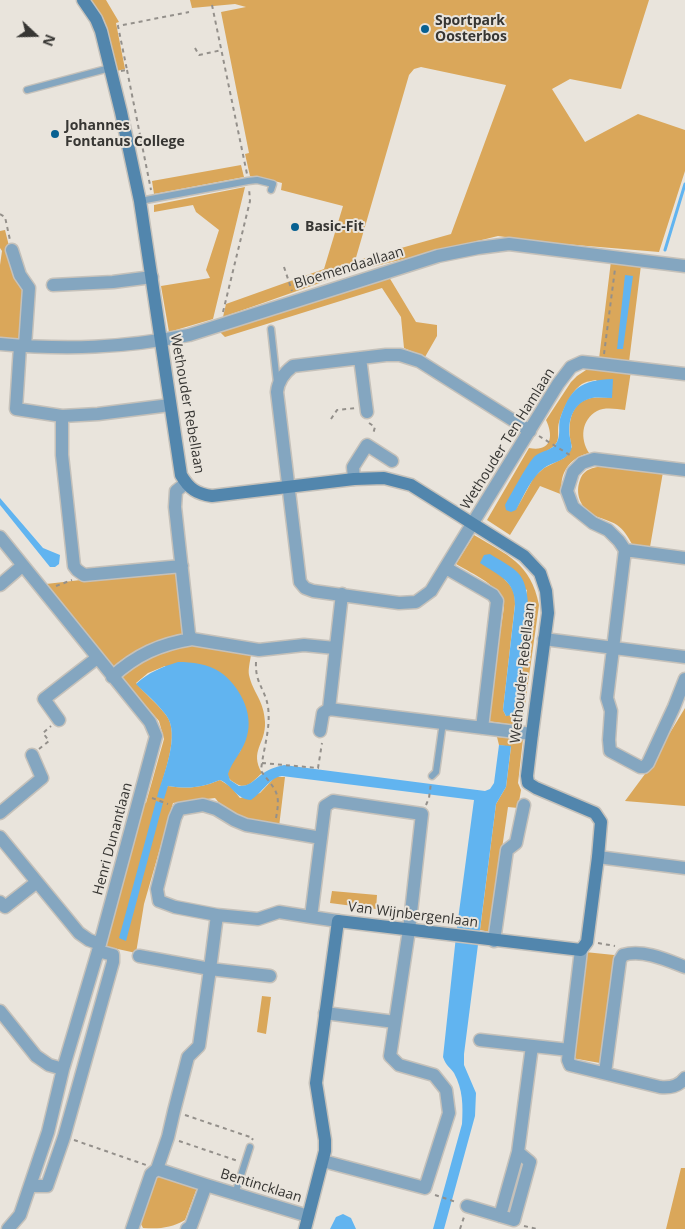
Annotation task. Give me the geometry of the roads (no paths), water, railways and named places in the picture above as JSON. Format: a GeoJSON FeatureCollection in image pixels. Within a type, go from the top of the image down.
{"type":"FeatureCollection","features":[{"type":"Feature","properties":{"kind":"street","name":"Wethouder Rebellaan"},"geometry":{"type":"LineString","coordinates":[[83,0],[96,19],[101,31],[140,201],[181,475],[191,489],[200,495],[212,496],[354,479],[384,478],[411,485],[524,556],[540,573],[546,591],[548,612],[527,776],[528,783],[595,813],[599,817],[602,829],[598,857]]}},
{"type":"Feature","properties":{"kind":"street","name":"Bloemendaallaan"},"geometry":{"type":"LineString","coordinates":[[0,344],[94,348],[161,341],[189,335],[438,256],[509,244],[685,266]]}},
{"type":"Feature","properties":{"kind":"street"},"geometry":{"type":"LineString","coordinates":[[12,250],[20,275],[29,288],[16,409],[62,416],[170,406]]}},
{"type":"Feature","properties":{"kind":"street"},"geometry":{"type":"LineString","coordinates":[[53,285],[113,282],[152,277]]}},
{"type":"Feature","properties":{"kind":"street"},"geometry":{"type":"LineString","coordinates":[[277,386],[293,366],[400,355],[419,361],[530,430]]}},
{"type":"Feature","properties":{"kind":"street"},"geometry":{"type":"LineString","coordinates":[[360,358],[366,410]]}},
{"type":"Feature","properties":{"kind":"street","name":"Wethouder Ten Hamlaan"},"geometry":{"type":"LineString","coordinates":[[277,386],[300,582],[305,588],[313,591],[399,603],[416,602],[431,591],[558,384],[571,367],[582,362],[685,374]]}},
{"type":"Feature","properties":{"kind":"street"},"geometry":{"type":"LineString","coordinates":[[62,416],[62,455],[74,566],[76,570],[84,575],[182,566]]}},
{"type":"Feature","properties":{"kind":"street"},"geometry":{"type":"LineString","coordinates":[[354,479],[353,467],[370,441],[392,461]]}},
{"type":"Feature","properties":{"kind":"street"},"geometry":{"type":"LineString","coordinates":[[685,470],[594,459],[582,463],[573,472],[567,491],[573,507],[592,523],[608,530],[620,541],[625,550],[606,698],[612,711],[608,740],[610,751],[625,761],[644,767],[648,763],[685,679]]}},
{"type":"Feature","properties":{"kind":"street"},"geometry":{"type":"LineString","coordinates":[[186,483],[176,492],[175,506],[189,634],[192,640]]}},
{"type":"Feature","properties":{"kind":"street"},"geometry":{"type":"LineString","coordinates":[[0,537],[112,677],[124,665],[149,650],[192,640],[259,650],[304,644],[335,648]]}},
{"type":"Feature","properties":{"kind":"street"},"geometry":{"type":"LineString","coordinates":[[625,550],[685,558]]}},
{"type":"Feature","properties":{"kind":"street"},"geometry":{"type":"LineString","coordinates":[[0,585],[22,566]]}},
{"type":"Feature","properties":{"kind":"street"},"geometry":{"type":"LineString","coordinates":[[446,568],[493,595],[497,601],[482,728]]}},
{"type":"Feature","properties":{"kind":"street"},"geometry":{"type":"LineString","coordinates":[[329,709],[342,594]]}},
{"type":"Feature","properties":{"kind":"street"},"geometry":{"type":"LineString","coordinates":[[544,639],[685,657]]}},
{"type":"Feature","properties":{"kind":"street"},"geometry":{"type":"LineString","coordinates":[[59,720],[44,699],[97,658]]}},
{"type":"Feature","properties":{"kind":"street","name":"Henri Dunantlaan"},"geometry":{"type":"LineString","coordinates":[[8,1229],[20,1215],[48,1132],[63,1069],[99,947],[156,736],[150,722],[112,677]]}},
{"type":"Feature","properties":{"kind":"street"},"geometry":{"type":"LineString","coordinates":[[320,731],[323,713],[329,709],[532,734]]}},
{"type":"Feature","properties":{"kind":"street"},"geometry":{"type":"LineString","coordinates":[[0,813],[42,778],[32,755]]}},
{"type":"Feature","properties":{"kind":"street"},"geometry":{"type":"LineString","coordinates":[[311,917],[325,806],[333,801],[422,814],[409,930],[390,1056],[399,1065],[434,1075],[446,1090],[449,1113],[425,1188],[323,1161]]}},
{"type":"Feature","properties":{"kind":"street"},"geometry":{"type":"LineString","coordinates":[[321,838],[246,825],[234,820],[216,808],[202,804],[180,809],[175,818],[157,889],[159,901],[175,907],[216,915],[258,919],[279,912],[338,921]]}},
{"type":"Feature","properties":{"kind":"street"},"geometry":{"type":"LineString","coordinates":[[488,940],[507,850],[516,843],[524,805]]}},
{"type":"Feature","properties":{"kind":"street"},"geometry":{"type":"LineString","coordinates":[[0,836],[79,933],[114,955],[64,1137],[47,1186],[31,1186]]}},
{"type":"Feature","properties":{"kind":"street"},"geometry":{"type":"LineString","coordinates":[[685,868],[598,857],[568,1060],[570,1065],[660,1087],[670,1088],[682,1082],[685,1078]]}},
{"type":"Feature","properties":{"kind":"street"},"geometry":{"type":"LineString","coordinates":[[0,902],[5,907],[38,882]]}},
{"type":"Feature","properties":{"kind":"street"},"geometry":{"type":"LineString","coordinates":[[132,1229],[168,1137],[188,1057],[199,1046],[216,915]]}},
{"type":"Feature","properties":{"kind":"street","name":"Van Wijnbergenlaan"},"geometry":{"type":"LineString","coordinates":[[305,1229],[323,1161],[325,1140],[316,1084],[338,921],[488,940],[584,946]]}},
{"type":"Feature","properties":{"kind":"street"},"geometry":{"type":"LineString","coordinates":[[605,1073],[620,960],[623,955],[629,953],[659,957],[685,967]]}},
{"type":"Feature","properties":{"kind":"street"},"geometry":{"type":"LineString","coordinates":[[139,956],[210,969],[270,976]]}},
{"type":"Feature","properties":{"kind":"street"},"geometry":{"type":"LineString","coordinates":[[0,1011],[36,1056],[49,1065],[63,1069]]}},
{"type":"Feature","properties":{"kind":"street"},"geometry":{"type":"LineString","coordinates":[[325,1013],[395,1022]]}},
{"type":"Feature","properties":{"kind":"street"},"geometry":{"type":"LineString","coordinates":[[480,1040],[569,1050]]}},
{"type":"Feature","properties":{"kind":"street"},"geometry":{"type":"LineString","coordinates":[[467,1206],[514,1220],[530,1162],[518,1152],[532,1046]]}},
{"type":"Feature","properties":{"kind":"street"},"geometry":{"type":"LineString","coordinates":[[48,1132],[64,1137]]}},
{"type":"Feature","properties":{"kind":"street","name":"Bentincklaan"},"geometry":{"type":"LineString","coordinates":[[157,1169],[308,1216]]}},
{"type":"Feature","properties":{"kind":"street","name":"Bentincklaan"},"geometry":{"type":"LineString","coordinates":[[187,1229],[191,1226],[206,1185]]}},
{"type":"Feature","properties":{"kind":"lane"},"geometry":{"type":"LineString","coordinates":[[27,90],[111,71]]}},
{"type":"Feature","properties":{"kind":"lane"},"geometry":{"type":"LineString","coordinates":[[140,201],[257,180],[272,184],[271,190]]}},
{"type":"Feature","properties":{"kind":"lane"},"geometry":{"type":"LineString","coordinates":[[271,329],[277,386]]}},
{"type":"Feature","properties":{"kind":"lane"},"geometry":{"type":"LineString","coordinates":[[432,776],[436,772],[443,722]]}},
{"type":"Feature","properties":{"kind":"lane"},"geometry":{"type":"LineString","coordinates":[[235,1194],[250,1147]]}},
{"type":"Feature","properties":{"kind":"water"},"geometry":{"type":"Polygon","coordinates":[[[625,275],[633,276],[623,349],[617,349],[625,275]]]}},
{"type":"Feature","properties":{"kind":"water"},"geometry":{"type":"Polygon","coordinates":[[[613,379],[612,398],[585,400],[573,413],[569,432],[572,445],[568,455],[539,472],[528,487],[516,510],[511,512],[506,510],[505,505],[532,459],[553,447],[557,442],[560,419],[573,393],[578,388],[593,381],[613,379]]]}},
{"type":"Feature","properties":{"kind":"water"},"geometry":{"type":"Polygon","coordinates":[[[0,498],[43,548],[60,555],[59,564],[55,567],[50,567],[0,505],[0,498]]]}},
{"type":"Feature","properties":{"kind":"water"},"geometry":{"type":"Polygon","coordinates":[[[490,554],[519,574],[525,586],[528,602],[526,642],[514,715],[506,716],[503,710],[515,605],[509,584],[480,563],[484,555],[490,554]]]}},
{"type":"Feature","properties":{"kind":"water"},"geometry":{"type":"Polygon","coordinates":[[[178,662],[200,664],[220,672],[233,684],[243,700],[247,709],[249,727],[243,746],[228,774],[230,780],[239,786],[249,784],[266,771],[284,765],[485,791],[490,789],[494,783],[499,745],[511,746],[506,787],[496,804],[464,1054],[464,1065],[476,1093],[475,1116],[444,1229],[433,1229],[462,1124],[462,1098],[457,1079],[443,1057],[457,927],[474,800],[282,776],[269,783],[251,800],[242,798],[220,780],[195,787],[168,786],[164,799],[157,797],[169,755],[172,733],[166,715],[136,684],[156,670],[178,662]]]}},
{"type":"Feature","properties":{"kind":"water"},"geometry":{"type":"Polygon","coordinates":[[[156,801],[163,803],[126,941],[119,938],[156,801]]]}},
{"type":"Feature","properties":{"kind":"water"},"geometry":{"type":"Polygon","coordinates":[[[343,1214],[351,1218],[356,1229],[330,1229],[336,1217],[343,1214]]]}},
{"type":"Feature","properties":{"kind":"waterway"},"geometry":{"type":"LineString","coordinates":[[665,250],[685,184]]}},
{"type":"Feature","properties":{"kind":"place","name":"Sportpark Oosterbos"},"geometry":{"type":"Point","coordinates":[425,29]}},
{"type":"Feature","properties":{"kind":"place","name":"Johannes Fontanus College"},"geometry":{"type":"Point","coordinates":[55,134]}},
{"type":"Feature","properties":{"kind":"place","name":"Basic-Fit"},"geometry":{"type":"Point","coordinates":[295,227]}}]}
